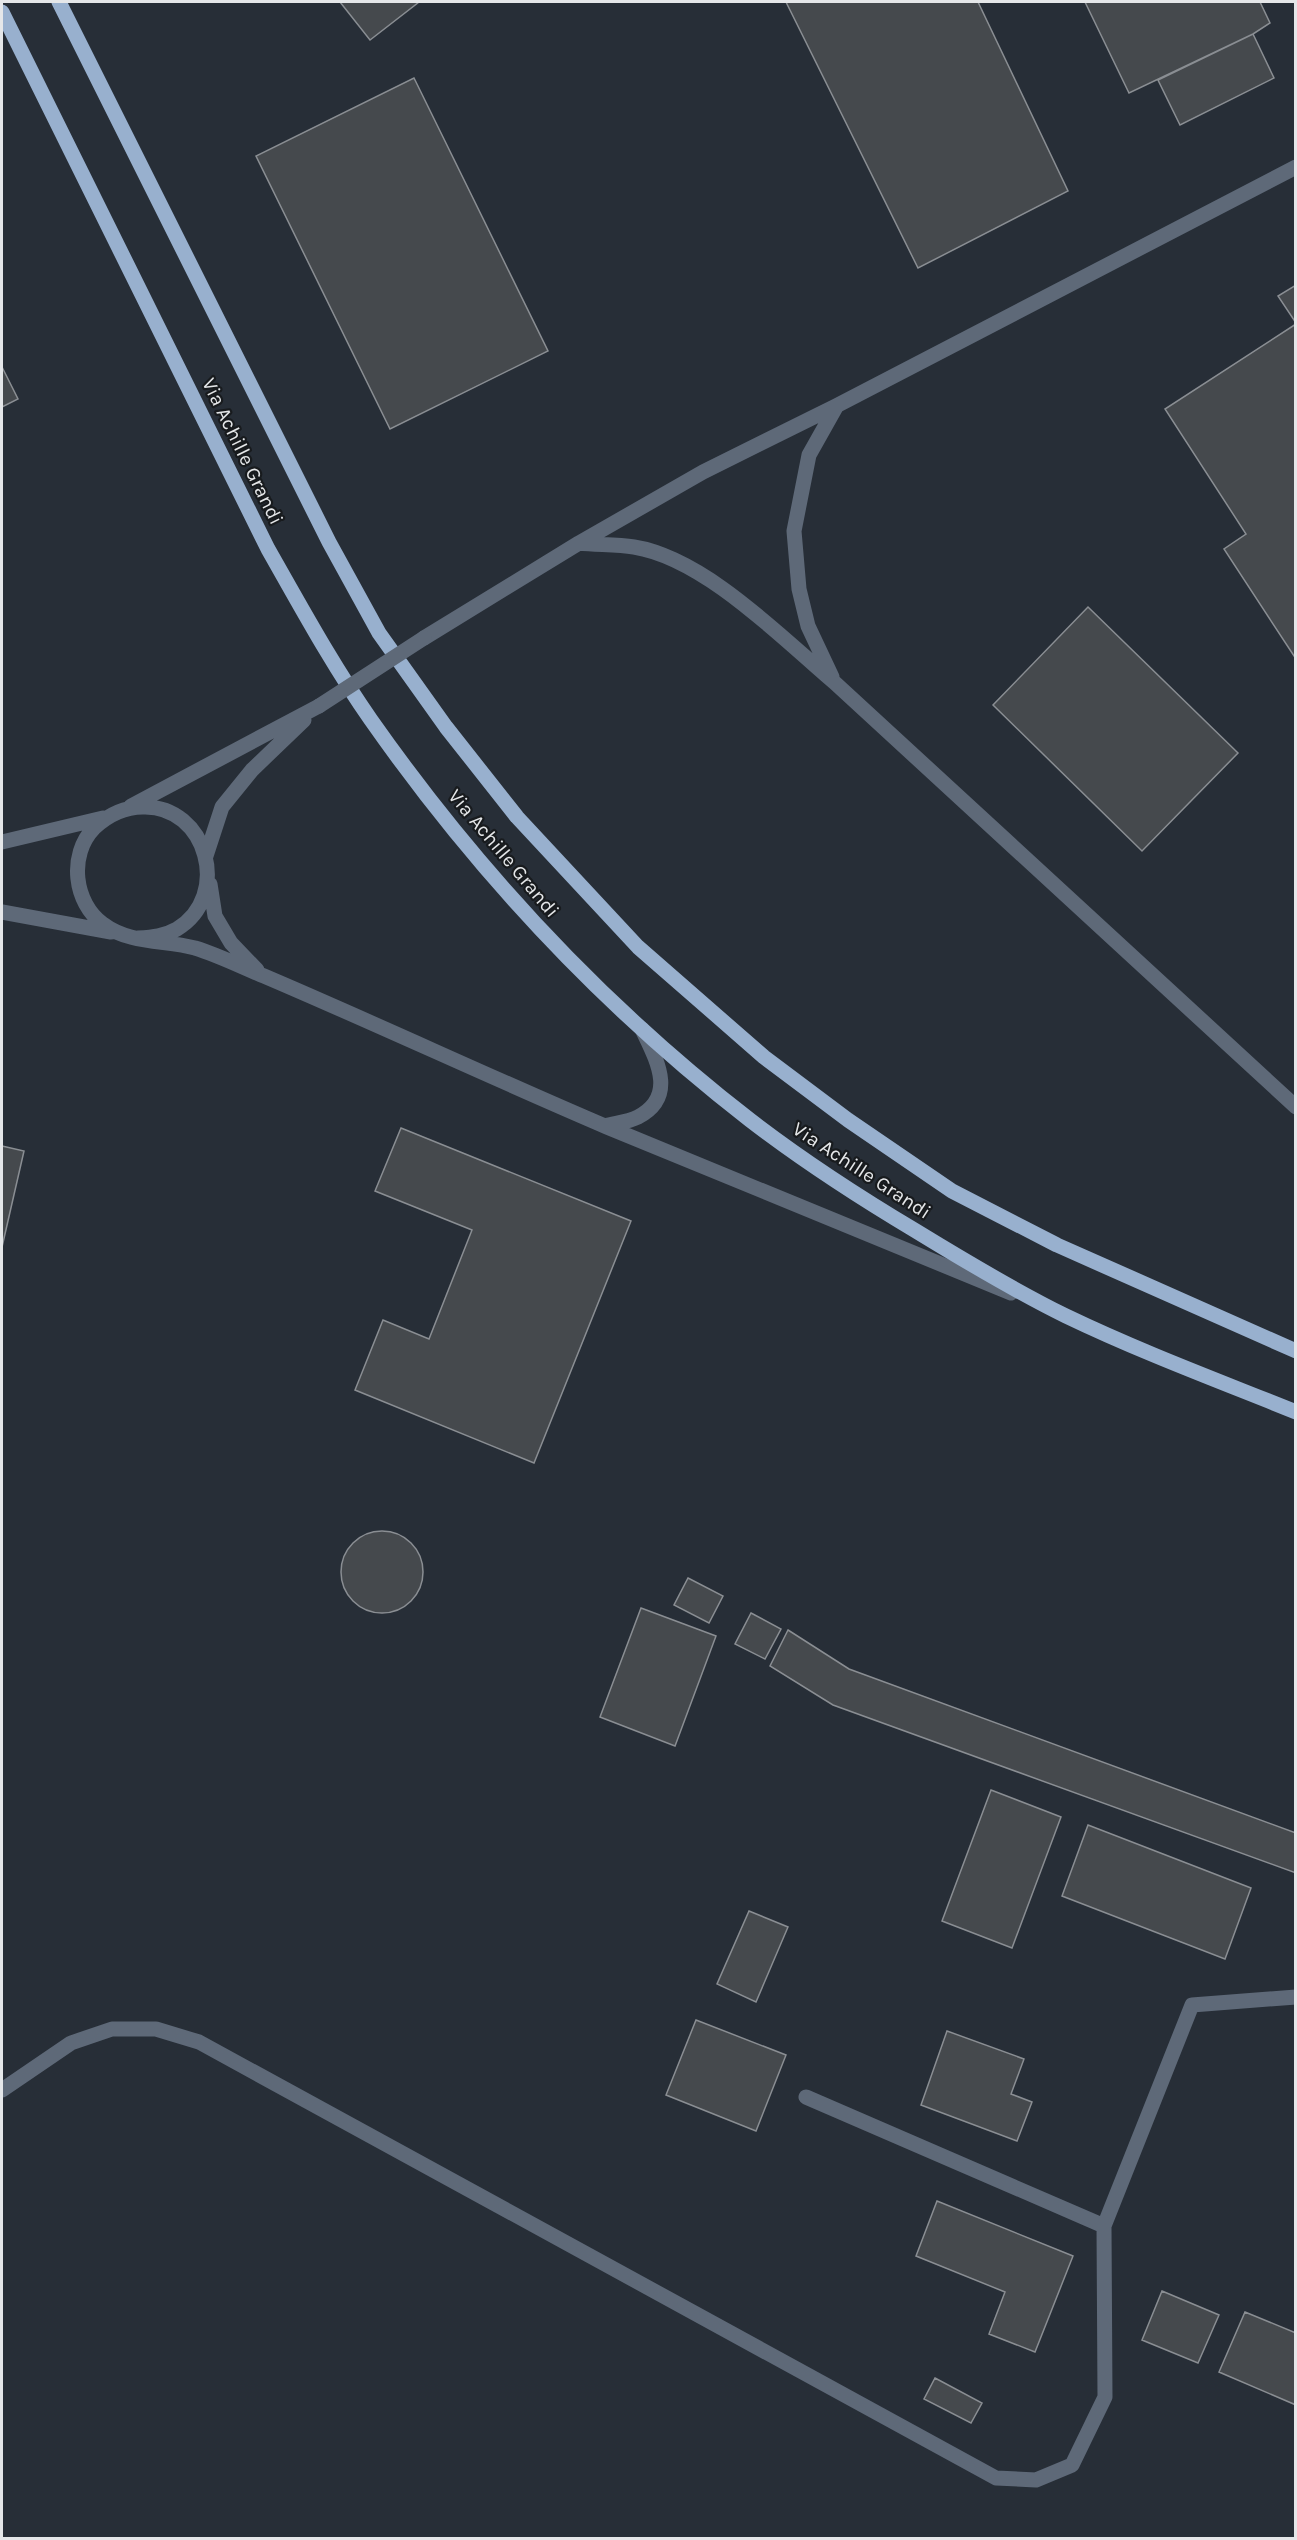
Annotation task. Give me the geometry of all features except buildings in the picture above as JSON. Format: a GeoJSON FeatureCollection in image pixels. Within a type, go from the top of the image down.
{"type":"FeatureCollection","features":[{"type":"Feature","properties":{"kind":"main road","name":"Via Achille Grandi"},"geometry":{"type":"LineString","coordinates":[[59,2],[324,532],[379,633],[446,727],[517,817],[638,947],[764,1057],[848,1120],[952,1191],[1057,1245],[1296,1351]]}},
{"type":"Feature","properties":{"kind":"main road","name":"Via Achille Grandi"},"geometry":{"type":"LineString","coordinates":[[2,12],[268,549],[317,635],[370,719],[471,850],[534,924],[642,1029],[698,1079],[753,1122],[871,1204],[955,1255],[1066,1316],[1296,1412]]}},
{"type":"Feature","properties":{"kind":"street"},"geometry":{"type":"LineString","coordinates":[[2,842],[106,818],[125,809],[319,706],[424,638],[579,543],[703,472],[836,406],[1296,167]]}},
{"type":"Feature","properties":{"kind":"street"},"geometry":{"type":"LineString","coordinates":[[834,682],[808,626],[799,589],[794,531],[809,455],[836,406]]}},
{"type":"Feature","properties":{"kind":"street"},"geometry":{"type":"LineString","coordinates":[[579,543],[636,547],[702,574],[834,682],[1296,1107]]}},
{"type":"Feature","properties":{"kind":"street"},"geometry":{"type":"LineString","coordinates":[[206,856],[222,807],[252,770],[319,706]]}},
{"type":"Feature","properties":{"kind":"street"},"geometry":{"type":"LineString","coordinates":[[125,809],[146,807],[166,811],[184,821],[198,837],[206,856],[215,916],[231,944],[261,975]]}},
{"type":"Feature","properties":{"kind":"street"},"geometry":{"type":"LineString","coordinates":[[106,818],[91,831],[81,849],[77,868],[80,889],[87,907],[101,923],[118,934]]}},
{"type":"Feature","properties":{"kind":"street"},"geometry":{"type":"LineString","coordinates":[[138,938],[159,937],[178,929],[193,915],[204,897],[209,876]]}},
{"type":"Feature","properties":{"kind":"street"},"geometry":{"type":"LineString","coordinates":[[2,912],[196,949],[261,975],[605,1126],[1066,1316]]}},
{"type":"Feature","properties":{"kind":"street"},"geometry":{"type":"LineString","coordinates":[[605,1126],[638,1117],[653,1105],[662,1090],[660,1066],[642,1029]]}},
{"type":"Feature","properties":{"kind":"street"},"geometry":{"type":"LineString","coordinates":[[2,2090],[71,2043],[112,2029],[156,2029],[199,2042],[996,2478],[1036,2480],[1072,2465],[1105,2397],[1104,2226],[1192,2005],[1296,1997]]}},
{"type":"Feature","properties":{"kind":"street"},"geometry":{"type":"LineString","coordinates":[[806,2097],[1104,2226]]}},
{"type":"Feature","properties":{"kind":"shaded area"},"geometry":{"type":"Polygon","coordinates":[[[2,2],[1295,2],[1295,2538],[2,2538],[2,2]]]}}]}
